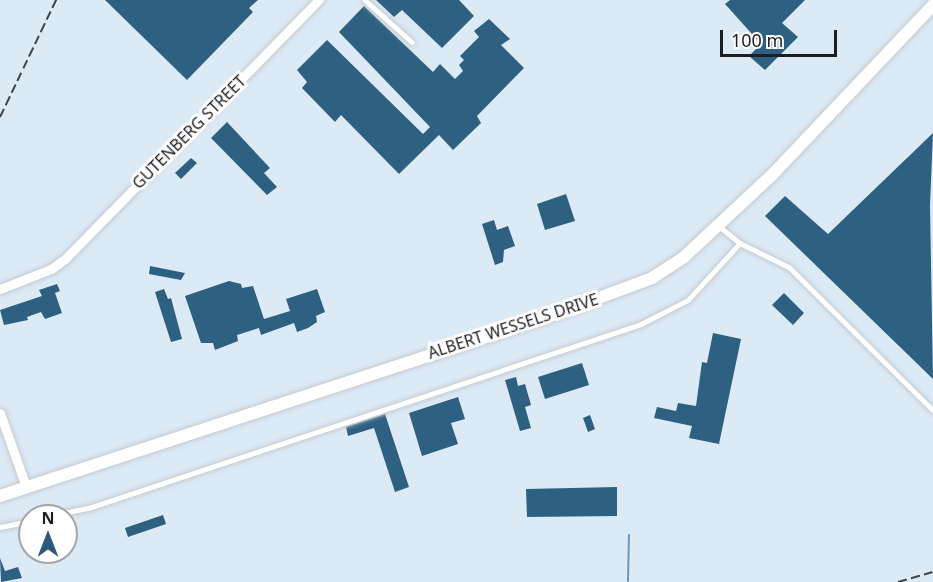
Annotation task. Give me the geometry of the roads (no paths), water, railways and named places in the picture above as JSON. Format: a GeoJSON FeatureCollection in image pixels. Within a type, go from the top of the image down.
{"type":"FeatureCollection","features":[{"type":"Feature","properties":{"kind":"street","name":"GUTENBERG STREET"},"geometry":{"type":"LineString","coordinates":[[0,289],[59,264],[318,0]]}},
{"type":"Feature","properties":{"kind":"street","name":"ALBERT WESSELS DRIVE"},"geometry":{"type":"LineString","coordinates":[[0,496],[624,290],[669,268],[771,176],[933,5]]}},
{"type":"Feature","properties":{"kind":"street"},"geometry":{"type":"LineString","coordinates":[[0,413],[26,487]]}},
{"type":"Feature","properties":{"kind":"lane"},"geometry":{"type":"LineString","coordinates":[[365,0],[412,42]]}},
{"type":"Feature","properties":{"kind":"lane"},"geometry":{"type":"LineString","coordinates":[[718,225],[740,243],[789,267],[933,410]]}},
{"type":"Feature","properties":{"kind":"lane"},"geometry":{"type":"LineString","coordinates":[[78,510],[651,320],[688,300],[740,243]]}},
{"type":"Feature","properties":{"kind":"lane"},"geometry":{"type":"LineString","coordinates":[[0,527],[18,523]]}},
{"type":"Feature","properties":{"kind":"waterway"},"geometry":{"type":"LineString","coordinates":[[628,581],[629,535]]}},
{"type":"Feature","properties":{"kind":"railway"},"geometry":{"type":"LineString","coordinates":[[0,117],[56,0]]}},
{"type":"Feature","properties":{"kind":"railway"},"geometry":{"type":"LineString","coordinates":[[898,582],[933,572]]}}]}
